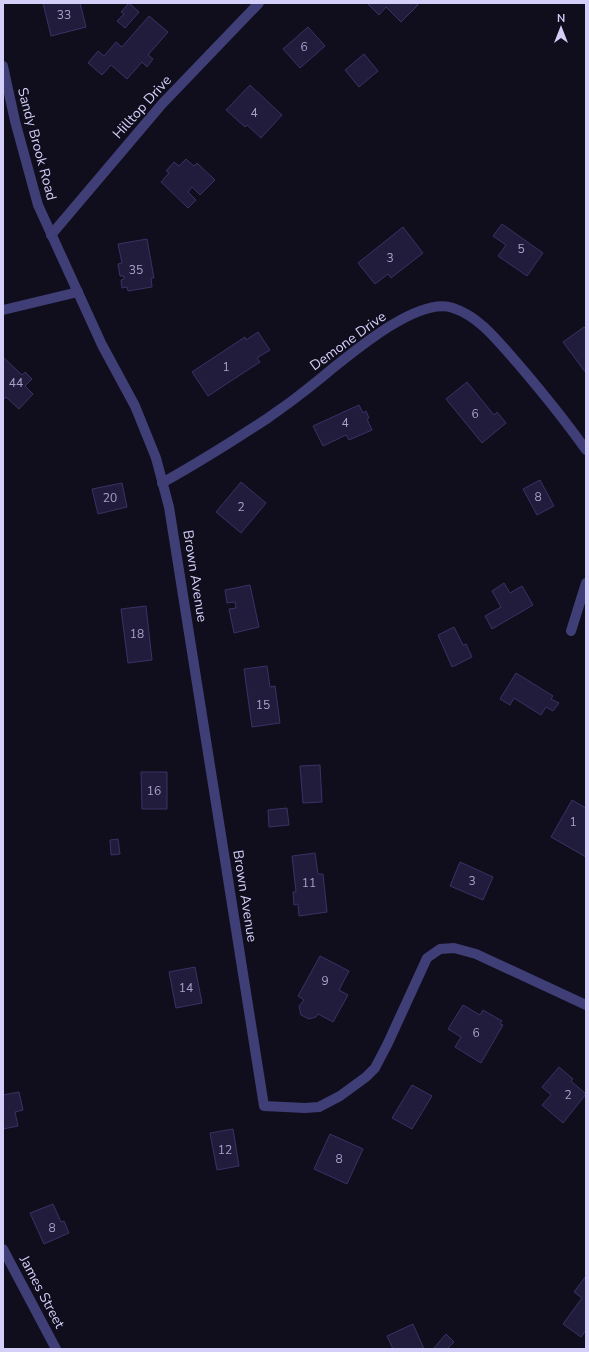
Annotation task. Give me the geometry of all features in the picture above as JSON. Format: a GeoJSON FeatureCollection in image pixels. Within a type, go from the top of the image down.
{"type":"FeatureCollection","features":[{"type":"Feature","properties":{"kind":"street","name":"Hilltop Drive"},"geometry":{"type":"LineString","coordinates":[[51,235],[162,104],[259,3]]}},
{"type":"Feature","properties":{"kind":"street","name":"Sandy Brook Road"},"geometry":{"type":"LineString","coordinates":[[3,66],[29,175],[38,205],[78,292]]}},
{"type":"Feature","properties":{"kind":"street"},"geometry":{"type":"LineString","coordinates":[[3,310],[78,292]]}},
{"type":"Feature","properties":{"kind":"street","name":"Brown Avenue"},"geometry":{"type":"LineString","coordinates":[[78,292],[102,345],[135,406],[156,458],[169,507],[264,1106],[306,1108],[319,1107],[340,1096],[366,1077],[375,1068],[427,958],[440,949],[454,948],[476,954],[586,1005]]}},
{"type":"Feature","properties":{"kind":"street","name":"Demone Drive"},"geometry":{"type":"LineString","coordinates":[[162,483],[228,444],[268,417],[302,393],[343,359],[384,329],[421,311],[443,307],[452,307],[464,313],[492,333],[555,407],[586,450]]}},
{"type":"Feature","properties":{"kind":"street"},"geometry":{"type":"LineString","coordinates":[[572,631],[586,583]]}},
{"type":"Feature","properties":{"kind":"street","name":"James Street"},"geometry":{"type":"LineString","coordinates":[[3,1249],[56,1349]]}},
{"type":"Feature","properties":{"kind":"building"},"geometry":{"type":"Polygon","coordinates":[[[43,3],[80,3],[86,27],[51,36],[43,3]]]}},
{"type":"Feature","properties":{"kind":"building"},"geometry":{"type":"Polygon","coordinates":[[[129,3],[139,12],[125,28],[117,21],[124,14],[121,12],[129,3]]]}},
{"type":"Feature","properties":{"kind":"building"},"geometry":{"type":"Polygon","coordinates":[[[367,3],[416,3],[418,5],[401,22],[386,7],[379,15],[367,3]]]}},
{"type":"Feature","properties":{"kind":"building"},"geometry":{"type":"Polygon","coordinates":[[[149,16],[168,32],[148,55],[153,59],[147,67],[142,62],[127,79],[111,65],[102,75],[88,63],[98,51],[104,56],[116,42],[122,47],[149,16]]]}},
{"type":"Feature","properties":{"kind":"building"},"geometry":{"type":"Polygon","coordinates":[[[308,27],[325,46],[300,68],[283,49],[308,27]]]}},
{"type":"Feature","properties":{"kind":"building"},"geometry":{"type":"Polygon","coordinates":[[[364,54],[378,71],[359,87],[345,70],[364,54]]]}},
{"type":"Feature","properties":{"kind":"building"},"geometry":{"type":"Polygon","coordinates":[[[250,85],[282,115],[261,138],[247,125],[245,127],[226,110],[250,85]]]}},
{"type":"Feature","properties":{"kind":"building"},"geometry":{"type":"Polygon","coordinates":[[[186,159],[194,166],[197,163],[215,180],[200,195],[192,187],[188,192],[196,200],[188,208],[161,182],[169,173],[166,171],[174,162],[179,166],[186,159]]]}},
{"type":"Feature","properties":{"kind":"building"},"geometry":{"type":"Polygon","coordinates":[[[502,224],[543,253],[527,276],[498,256],[506,245],[493,236],[502,224]]]}},
{"type":"Feature","properties":{"kind":"building"},"geometry":{"type":"Polygon","coordinates":[[[403,227],[423,253],[391,278],[388,274],[375,284],[358,263],[403,227]]]}},
{"type":"Feature","properties":{"kind":"building"},"geometry":{"type":"Polygon","coordinates":[[[147,239],[154,278],[151,278],[152,287],[128,291],[127,287],[122,288],[121,280],[124,279],[124,276],[120,276],[118,264],[122,263],[118,244],[147,239]]]}},
{"type":"Feature","properties":{"kind":"building"},"geometry":{"type":"Polygon","coordinates":[[[584,327],[586,329],[586,373],[563,342],[584,327]]]}},
{"type":"Feature","properties":{"kind":"building"},"geometry":{"type":"Polygon","coordinates":[[[258,332],[270,350],[257,358],[260,362],[208,396],[192,372],[245,337],[246,340],[258,332]]]}},
{"type":"Feature","properties":{"kind":"building"},"geometry":{"type":"Polygon","coordinates":[[[3,357],[22,375],[25,372],[32,379],[25,386],[33,394],[19,409],[6,397],[3,400],[3,357]]]}},
{"type":"Feature","properties":{"kind":"building"},"geometry":{"type":"Polygon","coordinates":[[[467,382],[494,415],[497,412],[506,423],[482,443],[446,399],[467,382]]]}},
{"type":"Feature","properties":{"kind":"building"},"geometry":{"type":"Polygon","coordinates":[[[359,405],[363,413],[366,411],[369,418],[367,419],[372,430],[349,440],[346,435],[323,446],[313,426],[359,405]]]}},
{"type":"Feature","properties":{"kind":"building"},"geometry":{"type":"Polygon","coordinates":[[[540,480],[554,506],[537,515],[523,489],[540,480]]]}},
{"type":"Feature","properties":{"kind":"building"},"geometry":{"type":"Polygon","coordinates":[[[241,482],[266,503],[241,533],[216,512],[241,482]]]}},
{"type":"Feature","properties":{"kind":"building"},"geometry":{"type":"Polygon","coordinates":[[[122,483],[127,507],[98,514],[92,489],[122,483]]]}},
{"type":"Feature","properties":{"kind":"building"},"geometry":{"type":"Polygon","coordinates":[[[504,583],[510,593],[522,586],[533,605],[492,629],[485,616],[501,607],[492,591],[504,583]]]}},
{"type":"Feature","properties":{"kind":"building"},"geometry":{"type":"Polygon","coordinates":[[[250,585],[259,627],[234,633],[229,609],[236,608],[235,602],[227,603],[225,590],[250,585]]]}},
{"type":"Feature","properties":{"kind":"building"},"geometry":{"type":"Polygon","coordinates":[[[146,606],[152,660],[128,663],[121,609],[146,606]]]}},
{"type":"Feature","properties":{"kind":"building"},"geometry":{"type":"Polygon","coordinates":[[[454,627],[463,645],[466,644],[472,657],[452,667],[438,635],[454,627]]]}},
{"type":"Feature","properties":{"kind":"building"},"geometry":{"type":"Polygon","coordinates":[[[267,666],[270,687],[275,686],[280,723],[252,727],[244,669],[267,666]]]}},
{"type":"Feature","properties":{"kind":"building"},"geometry":{"type":"Polygon","coordinates":[[[516,673],[553,696],[551,699],[559,703],[553,711],[546,707],[541,715],[514,698],[510,705],[500,699],[516,673]]]}},
{"type":"Feature","properties":{"kind":"building"},"geometry":{"type":"Polygon","coordinates":[[[320,765],[322,802],[303,803],[300,766],[320,765]]]}},
{"type":"Feature","properties":{"kind":"building"},"geometry":{"type":"Polygon","coordinates":[[[141,772],[167,772],[167,809],[142,809],[141,772]]]}},
{"type":"Feature","properties":{"kind":"building"},"geometry":{"type":"Polygon","coordinates":[[[572,800],[586,808],[586,857],[551,837],[572,800]]]}},
{"type":"Feature","properties":{"kind":"building"},"geometry":{"type":"Polygon","coordinates":[[[287,808],[289,825],[269,827],[268,810],[287,808]]]}},
{"type":"Feature","properties":{"kind":"building"},"geometry":{"type":"Polygon","coordinates":[[[118,839],[120,854],[111,855],[110,840],[118,839]]]}},
{"type":"Feature","properties":{"kind":"building"},"geometry":{"type":"Polygon","coordinates":[[[315,853],[318,874],[323,874],[327,912],[299,916],[298,904],[294,905],[293,892],[296,892],[292,856],[315,853]]]}},
{"type":"Feature","properties":{"kind":"building"},"geometry":{"type":"Polygon","coordinates":[[[460,862],[493,877],[483,900],[450,886],[460,862]]]}},
{"type":"Feature","properties":{"kind":"building"},"geometry":{"type":"Polygon","coordinates":[[[320,956],[349,971],[339,990],[348,995],[333,1022],[318,1014],[316,1017],[309,1019],[301,1015],[299,1006],[304,1000],[298,996],[320,956]]]}},
{"type":"Feature","properties":{"kind":"building"},"geometry":{"type":"Polygon","coordinates":[[[195,967],[202,1003],[176,1008],[169,972],[195,967]]]}},
{"type":"Feature","properties":{"kind":"building"},"geometry":{"type":"Polygon","coordinates":[[[463,1005],[480,1015],[483,1010],[502,1021],[500,1024],[503,1025],[481,1063],[455,1047],[461,1037],[448,1029],[463,1005]]]}},
{"type":"Feature","properties":{"kind":"building"},"geometry":{"type":"Polygon","coordinates":[[[559,1067],[573,1079],[571,1081],[586,1094],[563,1123],[542,1105],[551,1095],[542,1087],[559,1067]]]}},
{"type":"Feature","properties":{"kind":"building"},"geometry":{"type":"Polygon","coordinates":[[[412,1085],[432,1096],[412,1129],[392,1118],[412,1085]]]}},
{"type":"Feature","properties":{"kind":"building"},"geometry":{"type":"Polygon","coordinates":[[[19,1092],[23,1110],[15,1112],[18,1126],[3,1129],[3,1095],[19,1092]]]}},
{"type":"Feature","properties":{"kind":"building"},"geometry":{"type":"Polygon","coordinates":[[[233,1129],[239,1166],[217,1170],[210,1133],[233,1129]]]}},
{"type":"Feature","properties":{"kind":"building"},"geometry":{"type":"Polygon","coordinates":[[[330,1134],[363,1149],[347,1184],[314,1169],[330,1134]]]}},
{"type":"Feature","properties":{"kind":"building"},"geometry":{"type":"Polygon","coordinates":[[[53,1204],[61,1222],[64,1221],[69,1233],[44,1244],[30,1213],[53,1204]]]}},
{"type":"Feature","properties":{"kind":"building"},"geometry":{"type":"Polygon","coordinates":[[[586,1276],[586,1330],[581,1337],[563,1324],[582,1298],[574,1292],[586,1276]]]}},
{"type":"Feature","properties":{"kind":"building"},"geometry":{"type":"Polygon","coordinates":[[[413,1324],[424,1349],[393,1349],[387,1336],[413,1324]]]}},
{"type":"Feature","properties":{"kind":"building"},"geometry":{"type":"Polygon","coordinates":[[[446,1334],[454,1342],[447,1349],[433,1349],[446,1334]]]}}]}
